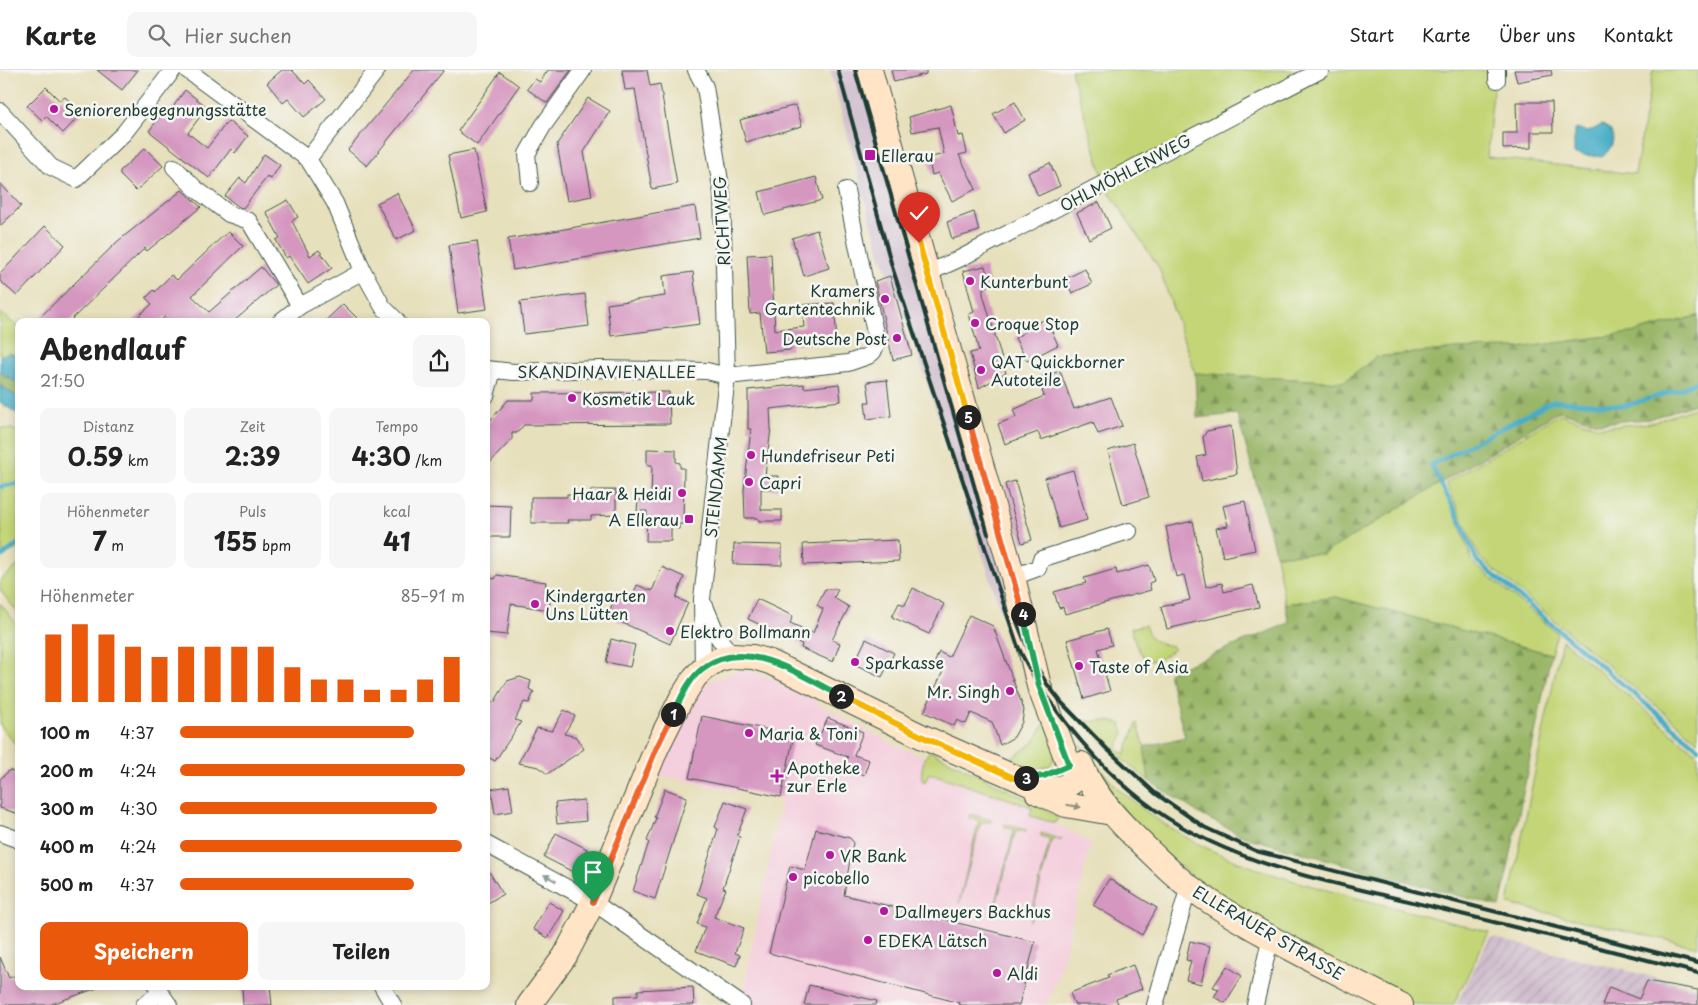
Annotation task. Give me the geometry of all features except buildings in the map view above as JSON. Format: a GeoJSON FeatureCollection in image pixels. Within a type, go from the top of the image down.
{"type":"FeatureCollection","features":[{"type":"Feature","properties":{"kind":"main road","name":"ELLERAUER STRASSE"},"geometry":{"type":"LineString","coordinates":[[870,70],[1032,648],[1079,770],[1112,813],[1156,857],[1189,886],[1219,907],[1401,1005]]}},
{"type":"Feature","properties":{"kind":"main road"},"geometry":{"type":"LineString","coordinates":[[529,1005],[565,956],[593,902],[657,747],[685,691],[702,669],[732,656],[753,657],[770,662],[923,737],[1041,789],[1052,790],[1068,786],[1076,781],[1079,770]]}},
{"type":"Feature","properties":{"kind":"main road"},"geometry":{"type":"LineString","coordinates":[[1014,778],[1055,801],[1112,813]]}},
{"type":"Feature","properties":{"kind":"street"},"geometry":{"type":"LineString","coordinates":[[0,111],[51,167],[76,179],[124,133],[173,70]]}},
{"type":"Feature","properties":{"kind":"street"},"geometry":{"type":"LineString","coordinates":[[187,70],[308,159],[335,203],[363,270],[383,307],[394,318]]}},
{"type":"Feature","properties":{"kind":"street"},"geometry":{"type":"LineString","coordinates":[[308,159],[376,70]]}},
{"type":"Feature","properties":{"kind":"street"},"geometry":{"type":"LineString","coordinates":[[530,183],[527,154],[543,126],[583,70]]}},
{"type":"Feature","properties":{"kind":"street","name":"RICHTWEG"},"geometry":{"type":"LineString","coordinates":[[696,70],[705,87],[722,194],[727,376]]}},
{"type":"Feature","properties":{"kind":"street","name":"OHLMÖHLENWEG"},"geometry":{"type":"LineString","coordinates":[[928,273],[959,259],[1321,70]]}},
{"type":"Feature","properties":{"kind":"street"},"geometry":{"type":"LineString","coordinates":[[174,167],[196,189],[229,214],[249,221],[300,306]]}},
{"type":"Feature","properties":{"kind":"street"},"geometry":{"type":"LineString","coordinates":[[727,376],[848,363],[868,356],[873,352],[877,343],[846,190]]}},
{"type":"Feature","properties":{"kind":"street"},"geometry":{"type":"LineString","coordinates":[[285,318],[300,306],[363,270]]}},
{"type":"Feature","properties":{"kind":"street","name":"SKANDINAVIENALLEE"},"geometry":{"type":"LineString","coordinates":[[490,370],[707,370],[727,376]]}},
{"type":"Feature","properties":{"kind":"street","name":"STEINDAMM"},"geometry":{"type":"LineString","coordinates":[[702,669],[702,599],[727,376]]}},
{"type":"Feature","properties":{"kind":"street"},"geometry":{"type":"LineString","coordinates":[[1013,576],[1038,568],[1041,559],[1129,531]]}},
{"type":"Feature","properties":{"kind":"street","name":"STEINDAMM"},"geometry":{"type":"LineString","coordinates":[[702,599],[718,637],[732,656]]}},
{"type":"Feature","properties":{"kind":"street"},"geometry":{"type":"LineString","coordinates":[[0,833],[15,839]]}},
{"type":"Feature","properties":{"kind":"street"},"geometry":{"type":"LineString","coordinates":[[490,846],[593,902],[742,1005]]}},
{"type":"Feature","properties":{"kind":"street"},"geometry":{"type":"LineString","coordinates":[[1155,1005],[1189,886]]}},
{"type":"Feature","properties":{"kind":"street"},"geometry":{"type":"LineString","coordinates":[[1255,1005],[1271,936]]}},
{"type":"Feature","properties":{"kind":"street"},"geometry":{"type":"LineString","coordinates":[[384,990],[393,1005]]}},
{"type":"Feature","properties":{"kind":"street"},"geometry":{"type":"LineString","coordinates":[[144,1005],[162,995]]}},
{"type":"Feature","properties":{"kind":"shaded area"},"geometry":{"type":"Polygon","coordinates":[[[830,70],[862,70],[1037,695],[1026,682],[1011,643],[919,358],[890,276],[881,258],[830,70]]]}},
{"type":"Feature","properties":{"kind":"shaded area"},"geometry":{"type":"Polygon","coordinates":[[[746,669],[803,690],[818,704],[894,745],[1033,802],[1055,823],[1091,843],[1062,964],[1046,1005],[755,1005],[743,994],[781,800],[653,774],[700,690],[710,681],[746,669]]]}},
{"type":"Feature","properties":{"kind":"shaded area"},"geometry":{"type":"Polygon","coordinates":[[[1490,937],[1698,988],[1698,1005],[1456,1005],[1490,937]]]}},
{"type":"Feature","properties":{"kind":"green space"},"geometry":{"type":"Polygon","coordinates":[[[1071,70],[1495,70],[1487,157],[1635,174],[1653,70],[1698,70],[1698,316],[1631,333],[1519,348],[1455,349],[1376,357],[1343,382],[1195,373],[1159,268],[1106,187],[1071,70]]]}},
{"type":"Feature","properties":{"kind":"green space"},"geometry":{"type":"Polygon","coordinates":[[[0,312],[15,325],[15,355],[9,353],[0,356],[0,312]]]}},
{"type":"Feature","properties":{"kind":"green space"},"geometry":{"type":"Polygon","coordinates":[[[1698,316],[1698,403],[1649,419],[1598,423],[1560,411],[1323,554],[1276,555],[1237,414],[1197,418],[1195,373],[1343,382],[1376,357],[1455,349],[1519,348],[1631,333],[1698,316]]]}},
{"type":"Feature","properties":{"kind":"green space"},"geometry":{"type":"Polygon","coordinates":[[[0,371],[15,381],[15,395],[0,385],[0,371]]]}},
{"type":"Feature","properties":{"kind":"green space"},"geometry":{"type":"Polygon","coordinates":[[[1698,407],[1698,741],[1480,558],[1446,483],[1560,414],[1599,427],[1650,423],[1698,407]]]}},
{"type":"Feature","properties":{"kind":"green space"},"geometry":{"type":"Polygon","coordinates":[[[0,428],[15,431],[15,550],[2,556],[0,428]]]}},
{"type":"Feature","properties":{"kind":"green space"},"geometry":{"type":"Polygon","coordinates":[[[1440,483],[1458,520],[1473,563],[1557,633],[1551,654],[1336,597],[1285,604],[1276,555],[1323,554],[1440,483]]]}},
{"type":"Feature","properties":{"kind":"green space"},"geometry":{"type":"Polygon","coordinates":[[[15,568],[15,609],[0,590],[0,580],[15,568]]]}},
{"type":"Feature","properties":{"kind":"green space"},"geometry":{"type":"Polygon","coordinates":[[[1336,597],[1551,654],[1500,907],[1245,837],[1203,816],[1149,781],[1144,747],[1185,737],[1168,673],[1289,623],[1285,604],[1336,597]]]}},
{"type":"Feature","properties":{"kind":"green space"},"geometry":{"type":"Polygon","coordinates":[[[0,603],[15,622],[15,744],[0,725],[0,603]]]}},
{"type":"Feature","properties":{"kind":"green space"},"geometry":{"type":"Polygon","coordinates":[[[1145,625],[1149,635],[1155,641],[1173,646],[1174,649],[1156,662],[1144,658],[1136,645],[1131,628],[1145,625]]]}},
{"type":"Feature","properties":{"kind":"green space"},"geometry":{"type":"Polygon","coordinates":[[[1562,640],[1698,755],[1698,947],[1508,904],[1562,640]]]}},
{"type":"Feature","properties":{"kind":"green space"},"geometry":{"type":"Polygon","coordinates":[[[1046,721],[1056,754],[1050,766],[1031,770],[1011,764],[1010,760],[1034,742],[1046,721]]]}},
{"type":"Feature","properties":{"kind":"green space"},"geometry":{"type":"Polygon","coordinates":[[[1084,721],[1114,721],[1121,724],[1124,733],[1116,749],[1125,754],[1137,723],[1145,747],[1149,781],[1112,751],[1084,721]]]}},
{"type":"Feature","properties":{"kind":"green space"},"geometry":{"type":"Polygon","coordinates":[[[1081,745],[1105,775],[1147,812],[1174,830],[1228,858],[1317,887],[1489,932],[1453,1005],[1412,1004],[1385,992],[1229,902],[1159,848],[1129,817],[1102,783],[1081,745]]]}},
{"type":"Feature","properties":{"kind":"green space"},"geometry":{"type":"Polygon","coordinates":[[[930,751],[1040,806],[1058,818],[1055,823],[1030,816],[1032,807],[929,773],[925,782],[923,781],[923,765],[930,751]]]}},
{"type":"Feature","properties":{"kind":"green space"},"geometry":{"type":"Polygon","coordinates":[[[970,814],[991,820],[991,822],[981,822],[959,903],[979,820],[969,818],[970,814]]]}},
{"type":"Feature","properties":{"kind":"green space"},"geometry":{"type":"Polygon","coordinates":[[[1004,824],[1026,830],[1026,832],[1016,830],[994,912],[1014,830],[1005,827],[1004,824]]]}},
{"type":"Feature","properties":{"kind":"green space"},"geometry":{"type":"Polygon","coordinates":[[[1041,833],[1062,840],[1052,839],[1030,921],[1050,839],[1041,836],[1041,833]]]}},
{"type":"Feature","properties":{"kind":"water"},"geometry":{"type":"Polygon","coordinates":[[[1602,125],[1611,131],[1613,135],[1612,145],[1606,153],[1602,157],[1574,154],[1574,130],[1577,128],[1588,132],[1602,125]]]}},
{"type":"Feature","properties":{"kind":"water"},"geometry":{"type":"Polygon","coordinates":[[[9,353],[15,355],[15,381],[0,371],[0,356],[9,353]]]}},
{"type":"Feature","properties":{"kind":"water"},"geometry":{"type":"Polygon","coordinates":[[[0,385],[15,395],[15,412],[0,402],[0,385]]]}},
{"type":"Feature","properties":{"kind":"waterway"},"geometry":{"type":"LineString","coordinates":[[1698,381],[1681,389],[1625,406],[1553,401],[1431,465],[1460,520],[1477,561],[1698,748]]}},
{"type":"Feature","properties":{"kind":"waterway"},"geometry":{"type":"LineString","coordinates":[[0,487],[15,484]]}},
{"type":"Feature","properties":{"kind":"waterway"},"geometry":{"type":"LineString","coordinates":[[0,558],[15,546]]}},
{"type":"Feature","properties":{"kind":"railway"},"geometry":{"type":"LineString","coordinates":[[838,70],[893,270],[1017,644],[1030,671],[1054,708],[1096,758],[1142,800],[1174,822],[1208,841],[1244,856],[1281,869],[1319,879],[1698,973]]}},
{"type":"Feature","properties":{"kind":"railway"},"geometry":{"type":"LineString","coordinates":[[855,70],[988,534]]}},
{"type":"Feature","properties":{"kind":"railway"},"geometry":{"type":"LineString","coordinates":[[1017,622],[1032,659],[1047,684],[1062,703],[1107,749],[1155,793],[1204,827],[1256,851],[1698,963]]}},
{"type":"Feature","properties":{"kind":"place","name":"Seniorenbegegnungsstätte"},"geometry":{"type":"Point","coordinates":[54,109]}},
{"type":"Feature","properties":{"kind":"place","name":"Ellerau"},"geometry":{"type":"Point","coordinates":[870,155]}},
{"type":"Feature","properties":{"kind":"place","name":"Kunterbunt"},"geometry":{"type":"Point","coordinates":[970,281]}},
{"type":"Feature","properties":{"kind":"place","name":"Kramers Gartentechnik"},"geometry":{"type":"Point","coordinates":[885,299]}},
{"type":"Feature","properties":{"kind":"place","name":"Croque Stop"},"geometry":{"type":"Point","coordinates":[975,323]}},
{"type":"Feature","properties":{"kind":"place","name":"Deutsche Post"},"geometry":{"type":"Point","coordinates":[897,338]}},
{"type":"Feature","properties":{"kind":"place","name":"QAT Quickborner Autoteile"},"geometry":{"type":"Point","coordinates":[981,370]}},
{"type":"Feature","properties":{"kind":"place","name":"Kosmetik Lauk"},"geometry":{"type":"Point","coordinates":[572,398]}},
{"type":"Feature","properties":{"kind":"place","name":"Hundefriseur Peti"},"geometry":{"type":"Point","coordinates":[751,455]}},
{"type":"Feature","properties":{"kind":"place","name":"Capri"},"geometry":{"type":"Point","coordinates":[749,482]}},
{"type":"Feature","properties":{"kind":"place","name":"Haar & Heidi"},"geometry":{"type":"Point","coordinates":[682,493]}},
{"type":"Feature","properties":{"kind":"place","name":"A Ellerau"},"geometry":{"type":"Point","coordinates":[689,519]}},
{"type":"Feature","properties":{"kind":"place","name":"Kindergarten Uns Lütten"},"geometry":{"type":"Point","coordinates":[535,604]}},
{"type":"Feature","properties":{"kind":"place","name":"Elektro Bollmann"},"geometry":{"type":"Point","coordinates":[670,631]}},
{"type":"Feature","properties":{"kind":"place","name":"Sparkasse"},"geometry":{"type":"Point","coordinates":[855,662]}},
{"type":"Feature","properties":{"kind":"place","name":"Taste of Asia"},"geometry":{"type":"Point","coordinates":[1079,666]}},
{"type":"Feature","properties":{"kind":"place","name":"Mr. Singh"},"geometry":{"type":"Point","coordinates":[1010,691]}},
{"type":"Feature","properties":{"kind":"place","name":"Maria & Toni"},"geometry":{"type":"Point","coordinates":[749,733]}},
{"type":"Feature","properties":{"kind":"place","name":"Apotheke zur Erle"},"geometry":{"type":"Point","coordinates":[777,776]}},
{"type":"Feature","properties":{"kind":"place","name":"VR Bank"},"geometry":{"type":"Point","coordinates":[830,855]}},
{"type":"Feature","properties":{"kind":"place","name":"picobello"},"geometry":{"type":"Point","coordinates":[793,877]}},
{"type":"Feature","properties":{"kind":"place","name":"Dallmeyers Backhus"},"geometry":{"type":"Point","coordinates":[884,911]}},
{"type":"Feature","properties":{"kind":"place","name":"EDEKA Lätsch"},"geometry":{"type":"Point","coordinates":[868,940]}},
{"type":"Feature","properties":{"kind":"place","name":"Aldi"},"geometry":{"type":"Point","coordinates":[997,973]}},
{"type":"Feature","properties":{"kind":"route"},"geometry":{"type":"LineString","coordinates":[[593,902],[657,747],[685,691],[702,669],[717,660],[732,656],[753,657],[770,662],[895,724],[1014,778],[1044,776],[1069,765],[1039,686],[1032,648],[1013,576],[919,243]]}}]}
